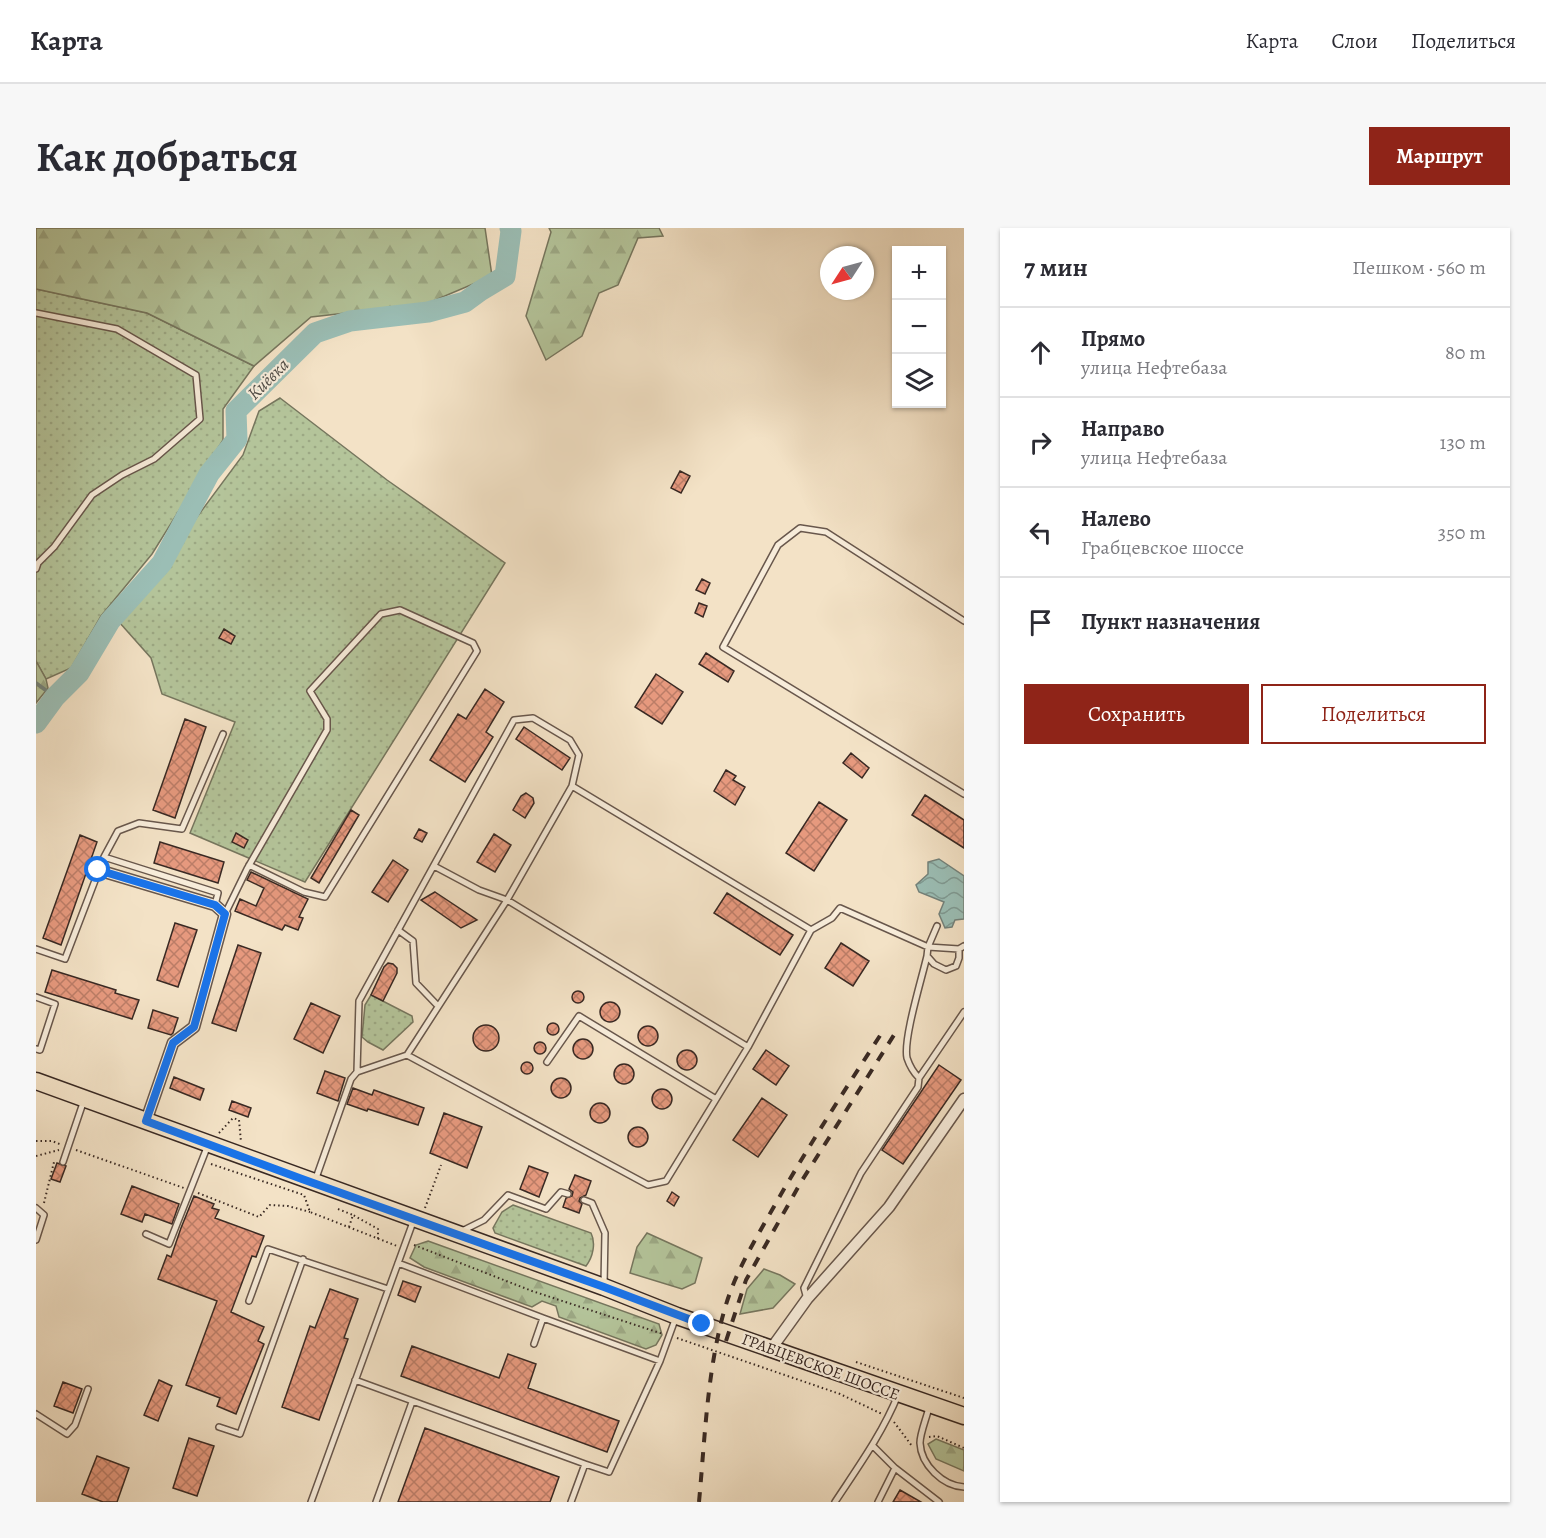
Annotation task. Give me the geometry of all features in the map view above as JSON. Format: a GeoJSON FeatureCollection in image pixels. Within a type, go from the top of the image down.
{"type":"FeatureCollection","features":[{"type":"Feature","properties":{"kind":"main road","name":"ГРАБЦЕВСКОЕ ШОССЕ"},"geometry":{"type":"LineString","coordinates":[[36,1081],[146,1121],[213,1139],[314,1183],[419,1215],[457,1234],[677,1316],[964,1416]]}},
{"type":"Feature","properties":{"kind":"street"},"geometry":{"type":"LineString","coordinates":[[98,870],[215,905],[225,914],[194,1027],[173,1043],[146,1121]]}},
{"type":"Feature","properties":{"kind":"street"},"geometry":{"type":"LineString","coordinates":[[771,1349],[807,1299],[889,1207],[964,1099]]}},
{"type":"Feature","properties":{"kind":"lane"},"geometry":{"type":"LineString","coordinates":[[36,313],[117,329],[196,375],[200,419],[154,459],[92,495],[36,568]]}},
{"type":"Feature","properties":{"kind":"lane"},"geometry":{"type":"LineString","coordinates":[[964,621],[826,532],[800,528],[778,545],[723,647],[964,794]]}},
{"type":"Feature","properties":{"kind":"lane"},"geometry":{"type":"LineString","coordinates":[[225,914],[249,865],[327,730],[327,719],[310,692],[381,614],[400,610],[473,643],[477,651],[325,897],[304,892],[249,865]]}},
{"type":"Feature","properties":{"kind":"lane"},"geometry":{"type":"LineString","coordinates":[[314,1183],[351,1079],[357,1072],[407,1055],[507,900],[572,786],[579,755],[570,740],[533,718],[514,720],[359,1001],[357,1072]]}},
{"type":"Feature","properties":{"kind":"lane"},"geometry":{"type":"LineString","coordinates":[[36,949],[65,959],[98,870],[118,831],[139,823],[182,829],[224,734]]}},
{"type":"Feature","properties":{"kind":"lane"},"geometry":{"type":"LineString","coordinates":[[572,786],[811,930]]}},
{"type":"Feature","properties":{"kind":"lane"},"geometry":{"type":"LineString","coordinates":[[104,857],[218,893],[215,905]]}},
{"type":"Feature","properties":{"kind":"lane"},"geometry":{"type":"LineString","coordinates":[[434,866],[479,890],[507,900],[748,1047]]}},
{"type":"Feature","properties":{"kind":"lane"},"geometry":{"type":"LineString","coordinates":[[407,1055],[648,1185],[666,1181],[748,1047],[811,930],[832,918],[840,908],[928,947],[961,947],[956,966],[946,970],[934,964],[927,956]]}},
{"type":"Feature","properties":{"kind":"lane"},"geometry":{"type":"LineString","coordinates":[[919,1078],[907,1057],[906,1041],[928,947],[937,926]]}},
{"type":"Feature","properties":{"kind":"lane"},"geometry":{"type":"LineString","coordinates":[[398,930],[413,941],[416,983],[438,1006]]}},
{"type":"Feature","properties":{"kind":"lane"},"geometry":{"type":"LineString","coordinates":[[36,997],[55,1004],[40,1050],[36,1049]]}},
{"type":"Feature","properties":{"kind":"lane"},"geometry":{"type":"LineString","coordinates":[[807,1299],[804,1288],[861,1173],[918,1087],[919,1078],[964,1012]]}},
{"type":"Feature","properties":{"kind":"lane"},"geometry":{"type":"LineString","coordinates":[[547,1062],[579,1016],[716,1099]]}},
{"type":"Feature","properties":{"kind":"lane"},"geometry":{"type":"LineString","coordinates":[[63,1162],[85,1099]]}},
{"type":"Feature","properties":{"kind":"lane"},"geometry":{"type":"LineString","coordinates":[[146,1234],[169,1244],[213,1139]]}},
{"type":"Feature","properties":{"kind":"lane"},"geometry":{"type":"LineString","coordinates":[[457,1234],[484,1220],[508,1195],[546,1209],[561,1192],[568,1194]]}},
{"type":"Feature","properties":{"kind":"lane"},"geometry":{"type":"LineString","coordinates":[[584,1200],[592,1203],[605,1233],[604,1287]]}},
{"type":"Feature","properties":{"kind":"lane"},"geometry":{"type":"LineString","coordinates":[[36,1240],[44,1215],[37,1208]]}},
{"type":"Feature","properties":{"kind":"lane"},"geometry":{"type":"LineString","coordinates":[[311,1502],[388,1289],[419,1215]]}},
{"type":"Feature","properties":{"kind":"lane"},"geometry":{"type":"LineString","coordinates":[[249,1301],[268,1249],[388,1289]]}},
{"type":"Feature","properties":{"kind":"lane"},"geometry":{"type":"LineString","coordinates":[[219,1427],[240,1434],[303,1259]]}},
{"type":"Feature","properties":{"kind":"lane"},"geometry":{"type":"LineString","coordinates":[[398,1263],[660,1361]]}},
{"type":"Feature","properties":{"kind":"lane"},"geometry":{"type":"LineString","coordinates":[[355,1380],[609,1472],[660,1361],[677,1316]]}},
{"type":"Feature","properties":{"kind":"lane"},"geometry":{"type":"LineString","coordinates":[[534,1344],[543,1318]]}},
{"type":"Feature","properties":{"kind":"lane"},"geometry":{"type":"LineString","coordinates":[[36,1414],[67,1434],[75,1425],[88,1389]]}},
{"type":"Feature","properties":{"kind":"lane"},"geometry":{"type":"LineString","coordinates":[[835,1502],[890,1417],[898,1394]]}},
{"type":"Feature","properties":{"kind":"lane"},"geometry":{"type":"LineString","coordinates":[[376,1502],[412,1402]]}},
{"type":"Feature","properties":{"kind":"lane"},"geometry":{"type":"LineString","coordinates":[[930,1405],[920,1443],[927,1464],[941,1479],[964,1487]]}},
{"type":"Feature","properties":{"kind":"lane"},"geometry":{"type":"LineString","coordinates":[[873,1446],[895,1468],[939,1502]]}},
{"type":"Feature","properties":{"kind":"lane"},"geometry":{"type":"LineString","coordinates":[[571,1502],[585,1464]]}},
{"type":"Feature","properties":{"kind":"lane"},"geometry":{"type":"LineString","coordinates":[[878,1502],[895,1468]]}},
{"type":"Feature","properties":{"kind":"path"},"geometry":{"type":"LineString","coordinates":[[213,1139],[233,1118],[239,1120],[241,1143]]}},
{"type":"Feature","properties":{"kind":"path"},"geometry":{"type":"LineString","coordinates":[[36,1140],[52,1141],[259,1217],[270,1204],[288,1206],[310,1212],[404,1248],[413,1244],[532,1291],[840,1394],[890,1417],[909,1440],[937,1436],[964,1448]]}},
{"type":"Feature","properties":{"kind":"path"},"geometry":{"type":"LineString","coordinates":[[36,1156],[68,1147]]}},
{"type":"Feature","properties":{"kind":"path"},"geometry":{"type":"LineString","coordinates":[[37,1208],[42,1206],[55,1161],[63,1162]]}},
{"type":"Feature","properties":{"kind":"path"},"geometry":{"type":"LineString","coordinates":[[202,1161],[304,1195],[310,1212]]}},
{"type":"Feature","properties":{"kind":"path"},"geometry":{"type":"LineString","coordinates":[[419,1215],[441,1165]]}},
{"type":"Feature","properties":{"kind":"path"},"geometry":{"type":"LineString","coordinates":[[338,1209],[378,1229],[378,1239]]}},
{"type":"Feature","properties":{"kind":"path"},"geometry":{"type":"LineString","coordinates":[[348,1227],[353,1215]]}},
{"type":"Feature","properties":{"kind":"green space"},"geometry":{"type":"Polygon","coordinates":[[[36,228],[485,228],[492,276],[426,304],[311,317],[254,366],[147,313],[36,289],[36,228]]]}},
{"type":"Feature","properties":{"kind":"green space"},"geometry":{"type":"Polygon","coordinates":[[[549,228],[659,228],[663,236],[638,238],[618,285],[599,293],[582,336],[546,360],[526,316],[551,232],[549,228]]]}},
{"type":"Feature","properties":{"kind":"green space"},"geometry":{"type":"Polygon","coordinates":[[[36,289],[147,313],[254,366],[223,409],[223,440],[152,554],[101,616],[71,668],[46,679],[36,661],[36,289]]]}},
{"type":"Feature","properties":{"kind":"green space"},"geometry":{"type":"Polygon","coordinates":[[[280,398],[387,480],[505,563],[305,882],[190,833],[235,722],[162,694],[151,658],[119,622],[243,455],[259,411],[280,398]]]}},
{"type":"Feature","properties":{"kind":"green space"},"geometry":{"type":"Polygon","coordinates":[[[36,661],[46,679],[48,688],[36,703],[36,661]]]}},
{"type":"Feature","properties":{"kind":"green space"},"geometry":{"type":"Polygon","coordinates":[[[371,995],[412,1016],[413,1022],[383,1050],[362,1037],[365,1005],[371,995]]]}},
{"type":"Feature","properties":{"kind":"green space"},"geometry":{"type":"Polygon","coordinates":[[[513,1205],[591,1233],[593,1250],[586,1266],[495,1233],[493,1228],[502,1212],[513,1205]]]}},
{"type":"Feature","properties":{"kind":"green space"},"geometry":{"type":"Polygon","coordinates":[[[647,1233],[702,1258],[695,1283],[682,1289],[630,1273],[637,1247],[647,1233]]]}},
{"type":"Feature","properties":{"kind":"green space"},"geometry":{"type":"Polygon","coordinates":[[[428,1241],[659,1324],[662,1335],[656,1345],[646,1349],[559,1317],[556,1306],[542,1301],[532,1307],[424,1267],[410,1258],[416,1245],[428,1241]]]}},
{"type":"Feature","properties":{"kind":"green space"},"geometry":{"type":"Polygon","coordinates":[[[764,1269],[795,1284],[773,1308],[740,1314],[747,1289],[764,1269]]]}},
{"type":"Feature","properties":{"kind":"green space"},"geometry":{"type":"Polygon","coordinates":[[[936,1439],[964,1450],[964,1471],[936,1459],[928,1444],[936,1439]]]}},
{"type":"Feature","properties":{"kind":"water"},"geometry":{"type":"Polygon","coordinates":[[[939,859],[964,876],[964,919],[955,920],[952,927],[945,928],[939,914],[944,902],[919,892],[916,885],[928,874],[928,862],[939,859]]]}},
{"type":"Feature","properties":{"kind":"building"},"geometry":{"type":"Polygon","coordinates":[[[680,471],[690,476],[681,493],[671,488],[680,471]]]}},
{"type":"Feature","properties":{"kind":"building"},"geometry":{"type":"Polygon","coordinates":[[[702,579],[710,583],[705,594],[696,590],[702,579]]]}},
{"type":"Feature","properties":{"kind":"building"},"geometry":{"type":"Polygon","coordinates":[[[699,603],[707,606],[703,617],[695,613],[699,603]]]}},
{"type":"Feature","properties":{"kind":"building"},"geometry":{"type":"Polygon","coordinates":[[[224,629],[235,636],[231,644],[219,638],[224,629]]]}},
{"type":"Feature","properties":{"kind":"building"},"geometry":{"type":"Polygon","coordinates":[[[706,653],[734,671],[728,682],[699,664],[706,653]]]}},
{"type":"Feature","properties":{"kind":"building"},"geometry":{"type":"Polygon","coordinates":[[[656,674],[683,692],[662,724],[635,707],[656,674]]]}},
{"type":"Feature","properties":{"kind":"building"},"geometry":{"type":"Polygon","coordinates":[[[485,689],[504,702],[486,732],[493,737],[465,782],[430,760],[458,714],[466,719],[485,689]]]}},
{"type":"Feature","properties":{"kind":"building"},"geometry":{"type":"Polygon","coordinates":[[[185,719],[206,727],[175,818],[153,810],[185,719]]]}},
{"type":"Feature","properties":{"kind":"building"},"geometry":{"type":"Polygon","coordinates":[[[524,727],[570,758],[562,770],[516,739],[524,727]]]}},
{"type":"Feature","properties":{"kind":"building"},"geometry":{"type":"Polygon","coordinates":[[[851,753],[869,768],[862,778],[843,763],[851,753]]]}},
{"type":"Feature","properties":{"kind":"building"},"geometry":{"type":"Polygon","coordinates":[[[726,770],[736,776],[733,780],[745,787],[735,805],[714,791],[726,770]]]}},
{"type":"Feature","properties":{"kind":"building"},"geometry":{"type":"Polygon","coordinates":[[[526,793],[533,798],[534,803],[525,818],[513,810],[521,796],[526,793]]]}},
{"type":"Feature","properties":{"kind":"building"},"geometry":{"type":"Polygon","coordinates":[[[925,795],[964,820],[964,848],[912,815],[925,795]]]}},
{"type":"Feature","properties":{"kind":"building"},"geometry":{"type":"Polygon","coordinates":[[[819,802],[847,820],[814,871],[786,853],[819,802]]]}},
{"type":"Feature","properties":{"kind":"building"},"geometry":{"type":"Polygon","coordinates":[[[351,810],[359,815],[319,883],[311,878],[351,810]]]}},
{"type":"Feature","properties":{"kind":"building"},"geometry":{"type":"Polygon","coordinates":[[[419,829],[427,833],[422,842],[414,838],[419,829]]]}},
{"type":"Feature","properties":{"kind":"building"},"geometry":{"type":"Polygon","coordinates":[[[236,833],[248,840],[244,848],[232,842],[236,833]]]}},
{"type":"Feature","properties":{"kind":"building"},"geometry":{"type":"Polygon","coordinates":[[[494,834],[511,845],[495,872],[477,862],[494,834]]]}},
{"type":"Feature","properties":{"kind":"building"},"geometry":{"type":"Polygon","coordinates":[[[80,835],[97,842],[61,945],[43,938],[80,835]]]}},
{"type":"Feature","properties":{"kind":"building"},"geometry":{"type":"Polygon","coordinates":[[[160,842],[224,862],[218,883],[154,863],[160,842]]]}},
{"type":"Feature","properties":{"kind":"building"},"geometry":{"type":"Polygon","coordinates":[[[393,860],[408,870],[388,902],[372,892],[393,860]]]}},
{"type":"Feature","properties":{"kind":"building"},"geometry":{"type":"Polygon","coordinates":[[[251,872],[308,899],[299,917],[303,918],[298,930],[285,925],[282,930],[235,911],[240,899],[256,906],[264,888],[247,880],[251,872]]]}},
{"type":"Feature","properties":{"kind":"building"},"geometry":{"type":"Polygon","coordinates":[[[435,892],[477,920],[461,928],[421,900],[435,892]]]}},
{"type":"Feature","properties":{"kind":"building"},"geometry":{"type":"Polygon","coordinates":[[[727,893],[793,935],[780,955],[714,913],[727,893]]]}},
{"type":"Feature","properties":{"kind":"building"},"geometry":{"type":"Polygon","coordinates":[[[175,923],[197,930],[178,987],[157,980],[175,923]]]}},
{"type":"Feature","properties":{"kind":"building"},"geometry":{"type":"Polygon","coordinates":[[[841,943],[869,961],[853,986],[825,968],[841,943]]]}},
{"type":"Feature","properties":{"kind":"building"},"geometry":{"type":"Polygon","coordinates":[[[238,945],[261,953],[236,1031],[212,1023],[238,945]]]}},
{"type":"Feature","properties":{"kind":"building"},"geometry":{"type":"Polygon","coordinates":[[[388,963],[397,968],[397,973],[383,1001],[371,995],[388,963]]]}},
{"type":"Feature","properties":{"kind":"building"},"geometry":{"type":"Polygon","coordinates":[[[52,970],[116,990],[115,993],[139,1000],[132,1019],[45,992],[52,970]]]}},
{"type":"Feature","properties":{"kind":"building"},"geometry":{"type":"Polygon","coordinates":[[[578,991],[584,997],[578,1003],[572,997],[578,991]]]}},
{"type":"Feature","properties":{"kind":"building"},"geometry":{"type":"Polygon","coordinates":[[[610,1002],[617,1005],[620,1012],[617,1019],[610,1022],[603,1019],[600,1012],[603,1005],[610,1002]]]}},
{"type":"Feature","properties":{"kind":"building"},"geometry":{"type":"Polygon","coordinates":[[[311,1003],[340,1016],[323,1053],[294,1039],[311,1003]]]}},
{"type":"Feature","properties":{"kind":"building"},"geometry":{"type":"Polygon","coordinates":[[[153,1010],[178,1018],[171,1035],[148,1028],[153,1010]]]}},
{"type":"Feature","properties":{"kind":"building"},"geometry":{"type":"Polygon","coordinates":[[[553,1023],[559,1029],[553,1035],[547,1029],[553,1023]]]}},
{"type":"Feature","properties":{"kind":"building"},"geometry":{"type":"Polygon","coordinates":[[[486,1025],[495,1029],[499,1038],[495,1047],[486,1051],[477,1047],[473,1038],[477,1029],[486,1025]]]}},
{"type":"Feature","properties":{"kind":"building"},"geometry":{"type":"Polygon","coordinates":[[[648,1026],[655,1029],[658,1036],[655,1043],[648,1046],[641,1043],[638,1036],[641,1029],[648,1026]]]}},
{"type":"Feature","properties":{"kind":"building"},"geometry":{"type":"Polygon","coordinates":[[[583,1039],[590,1042],[593,1049],[590,1056],[583,1059],[576,1056],[573,1049],[576,1042],[583,1039]]]}},
{"type":"Feature","properties":{"kind":"building"},"geometry":{"type":"Polygon","coordinates":[[[540,1042],[546,1048],[540,1054],[534,1048],[540,1042]]]}},
{"type":"Feature","properties":{"kind":"building"},"geometry":{"type":"Polygon","coordinates":[[[687,1050],[694,1053],[697,1060],[694,1067],[687,1070],[680,1067],[677,1060],[680,1053],[687,1050]]]}},
{"type":"Feature","properties":{"kind":"building"},"geometry":{"type":"Polygon","coordinates":[[[766,1050],[789,1066],[776,1085],[753,1069],[766,1050]]]}},
{"type":"Feature","properties":{"kind":"building"},"geometry":{"type":"Polygon","coordinates":[[[527,1062],[533,1068],[527,1074],[521,1068],[527,1062]]]}},
{"type":"Feature","properties":{"kind":"building"},"geometry":{"type":"Polygon","coordinates":[[[624,1064],[631,1067],[634,1074],[631,1081],[624,1084],[617,1081],[614,1074],[617,1067],[624,1064]]]}},
{"type":"Feature","properties":{"kind":"building"},"geometry":{"type":"Polygon","coordinates":[[[939,1065],[961,1080],[903,1164],[882,1150],[939,1065]]]}},
{"type":"Feature","properties":{"kind":"building"},"geometry":{"type":"Polygon","coordinates":[[[325,1071],[345,1078],[338,1101],[317,1093],[325,1071]]]}},
{"type":"Feature","properties":{"kind":"building"},"geometry":{"type":"Polygon","coordinates":[[[174,1077],[204,1089],[200,1100],[170,1088],[174,1077]]]}},
{"type":"Feature","properties":{"kind":"building"},"geometry":{"type":"Polygon","coordinates":[[[561,1078],[568,1081],[571,1088],[568,1095],[561,1098],[554,1095],[551,1088],[554,1081],[561,1078]]]}},
{"type":"Feature","properties":{"kind":"building"},"geometry":{"type":"Polygon","coordinates":[[[353,1088],[372,1095],[374,1090],[424,1108],[418,1125],[347,1104],[353,1088]]]}},
{"type":"Feature","properties":{"kind":"building"},"geometry":{"type":"Polygon","coordinates":[[[662,1089],[669,1092],[672,1099],[669,1106],[662,1109],[655,1106],[652,1099],[655,1092],[662,1089]]]}},
{"type":"Feature","properties":{"kind":"building"},"geometry":{"type":"Polygon","coordinates":[[[762,1098],[787,1115],[758,1157],[733,1140],[762,1098]]]}},
{"type":"Feature","properties":{"kind":"building"},"geometry":{"type":"Polygon","coordinates":[[[232,1101],[251,1108],[248,1117],[229,1110],[232,1101]]]}},
{"type":"Feature","properties":{"kind":"building"},"geometry":{"type":"Polygon","coordinates":[[[600,1103],[607,1106],[610,1113],[607,1120],[600,1123],[593,1120],[590,1113],[593,1106],[600,1103]]]}},
{"type":"Feature","properties":{"kind":"building"},"geometry":{"type":"Polygon","coordinates":[[[444,1113],[482,1127],[467,1168],[430,1153],[444,1113]]]}},
{"type":"Feature","properties":{"kind":"building"},"geometry":{"type":"Polygon","coordinates":[[[638,1127],[645,1130],[648,1137],[645,1144],[638,1147],[631,1144],[628,1137],[631,1130],[638,1127]]]}},
{"type":"Feature","properties":{"kind":"building"},"geometry":{"type":"Polygon","coordinates":[[[57,1163],[66,1166],[60,1182],[51,1179],[57,1163]]]}},
{"type":"Feature","properties":{"kind":"building"},"geometry":{"type":"Polygon","coordinates":[[[529,1166],[548,1173],[539,1197],[520,1189],[529,1166]]]}},
{"type":"Feature","properties":{"kind":"building"},"geometry":{"type":"Polygon","coordinates":[[[575,1175],[591,1181],[586,1195],[580,1198],[579,1201],[582,1204],[579,1213],[563,1207],[566,1198],[572,1196],[573,1192],[569,1189],[575,1175]]]}},
{"type":"Feature","properties":{"kind":"building"},"geometry":{"type":"Polygon","coordinates":[[[132,1186],[179,1204],[172,1224],[145,1214],[142,1222],[121,1214],[132,1186]]]}},
{"type":"Feature","properties":{"kind":"building"},"geometry":{"type":"Polygon","coordinates":[[[672,1192],[679,1197],[674,1206],[667,1201],[672,1192]]]}},
{"type":"Feature","properties":{"kind":"building"},"geometry":{"type":"Polygon","coordinates":[[[194,1196],[214,1204],[212,1208],[219,1210],[215,1218],[264,1236],[256,1257],[252,1256],[231,1312],[264,1327],[258,1341],[264,1344],[236,1414],[217,1406],[220,1398],[186,1385],[217,1301],[158,1279],[167,1255],[171,1257],[194,1196]]]}},
{"type":"Feature","properties":{"kind":"building"},"geometry":{"type":"Polygon","coordinates":[[[403,1281],[421,1287],[415,1302],[398,1295],[403,1281]]]}},
{"type":"Feature","properties":{"kind":"building"},"geometry":{"type":"Polygon","coordinates":[[[330,1289],[358,1299],[344,1338],[348,1339],[319,1420],[282,1407],[310,1326],[315,1328],[330,1289]]]}},
{"type":"Feature","properties":{"kind":"building"},"geometry":{"type":"Polygon","coordinates":[[[412,1346],[499,1378],[508,1354],[536,1364],[528,1388],[619,1421],[607,1452],[401,1376],[412,1346]]]}},
{"type":"Feature","properties":{"kind":"building"},"geometry":{"type":"Polygon","coordinates":[[[159,1380],[172,1386],[158,1421],[144,1415],[159,1380]]]}},
{"type":"Feature","properties":{"kind":"building"},"geometry":{"type":"Polygon","coordinates":[[[63,1382],[82,1389],[73,1413],[54,1406],[63,1382]]]}},
{"type":"Feature","properties":{"kind":"building"},"geometry":{"type":"Polygon","coordinates":[[[425,1428],[559,1477],[550,1502],[398,1502],[425,1428]]]}},
{"type":"Feature","properties":{"kind":"building"},"geometry":{"type":"Polygon","coordinates":[[[189,1438],[214,1446],[197,1496],[173,1488],[189,1438]]]}},
{"type":"Feature","properties":{"kind":"building"},"geometry":{"type":"Polygon","coordinates":[[[97,1456],[129,1468],[117,1502],[103,1502],[82,1494],[97,1456]]]}},
{"type":"Feature","properties":{"kind":"building"},"geometry":{"type":"Polygon","coordinates":[[[900,1490],[921,1502],[893,1502],[900,1490]]]}},
{"type":"Feature","properties":{"kind":"waterway","name":"Киёвка"},"geometry":{"type":"LineString","coordinates":[[36,723],[55,697],[79,673],[110,621],[162,563],[209,474],[237,439],[236,411],[315,333],[350,321],[428,312],[465,302],[505,276],[510,228]]}},
{"type":"Feature","properties":{"kind":"waterway"},"geometry":{"type":"LineString","coordinates":[[36,683],[55,697]]}},
{"type":"Feature","properties":{"kind":"railway"},"geometry":{"type":"LineString","coordinates":[[699,1502],[714,1355],[725,1308],[734,1282],[799,1164],[885,1028]]}},
{"type":"Feature","properties":{"kind":"railway"},"geometry":{"type":"LineString","coordinates":[[726,1341],[746,1280],[801,1182],[894,1035]]}},
{"type":"Feature","properties":{"kind":"route"},"geometry":{"type":"LineString","coordinates":[[98,870],[215,905],[225,914],[194,1027],[173,1043],[146,1121],[702,1324]]}}]}
